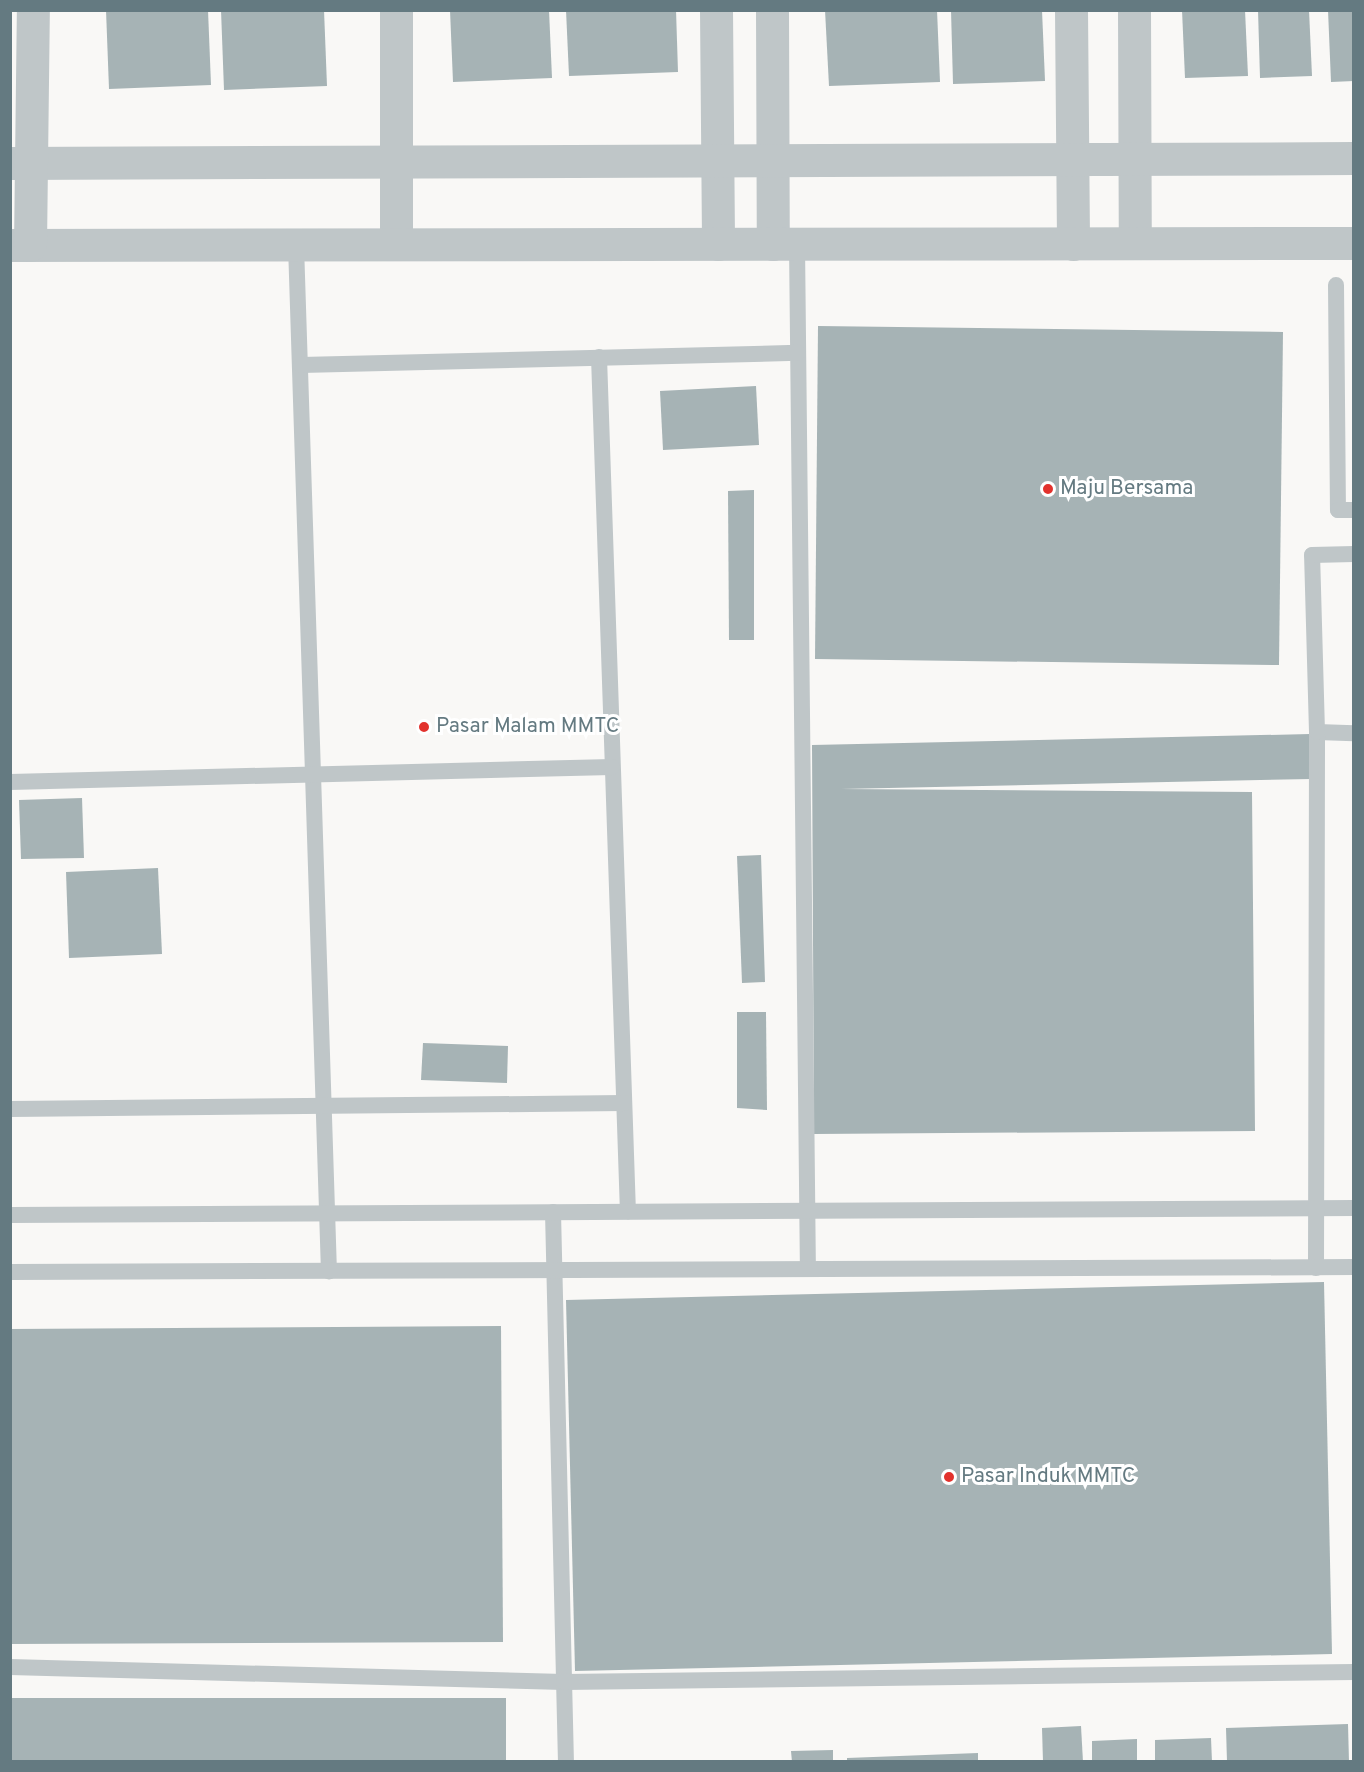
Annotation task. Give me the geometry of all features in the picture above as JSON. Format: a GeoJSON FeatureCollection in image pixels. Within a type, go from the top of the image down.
{"type":"FeatureCollection","features":[{"type":"Feature","properties":{"kind":"street"},"geometry":{"type":"LineString","coordinates":[[33,10],[22,163],[20,245],[1353,243]]}},
{"type":"Feature","properties":{"kind":"street"},"geometry":{"type":"LineString","coordinates":[[396,10],[396,244]]}},
{"type":"Feature","properties":{"kind":"street"},"geometry":{"type":"LineString","coordinates":[[716,10],[718,244]]}},
{"type":"Feature","properties":{"kind":"street"},"geometry":{"type":"LineString","coordinates":[[772,10],[773,160],[785,244]]}},
{"type":"Feature","properties":{"kind":"street"},"geometry":{"type":"LineString","coordinates":[[1071,10],[1073,244]]}},
{"type":"Feature","properties":{"kind":"street"},"geometry":{"type":"LineString","coordinates":[[1134,10],[1135,243]]}},
{"type":"Feature","properties":{"kind":"street"},"geometry":{"type":"LineString","coordinates":[[22,163],[1353,158]]}},
{"type":"Feature","properties":{"kind":"lane"},"geometry":{"type":"LineString","coordinates":[[296,244],[327,1108],[329,1271]]}},
{"type":"Feature","properties":{"kind":"lane"},"geometry":{"type":"LineString","coordinates":[[785,244],[798,353],[808,1269]]}},
{"type":"Feature","properties":{"kind":"lane"},"geometry":{"type":"LineString","coordinates":[[1336,285],[1338,510],[1353,510]]}},
{"type":"Feature","properties":{"kind":"lane"},"geometry":{"type":"LineString","coordinates":[[301,365],[798,353]]}},
{"type":"Feature","properties":{"kind":"lane"},"geometry":{"type":"LineString","coordinates":[[599,357],[628,1212]]}},
{"type":"Feature","properties":{"kind":"lane"},"geometry":{"type":"LineString","coordinates":[[1317,1268],[1317,732],[1312,555],[1353,554]]}},
{"type":"Feature","properties":{"kind":"lane"},"geometry":{"type":"LineString","coordinates":[[1317,732],[1353,733]]}},
{"type":"Feature","properties":{"kind":"lane"},"geometry":{"type":"LineString","coordinates":[[10,782],[315,777],[612,767]]}},
{"type":"Feature","properties":{"kind":"lane"},"geometry":{"type":"LineString","coordinates":[[10,1108],[327,1108],[624,1103]]}},
{"type":"Feature","properties":{"kind":"lane"},"geometry":{"type":"LineString","coordinates":[[10,1215],[1353,1208]]}},
{"type":"Feature","properties":{"kind":"lane"},"geometry":{"type":"LineString","coordinates":[[553,1212],[566,1761]]}},
{"type":"Feature","properties":{"kind":"lane"},"geometry":{"type":"LineString","coordinates":[[10,1272],[1353,1267]]}},
{"type":"Feature","properties":{"kind":"lane"},"geometry":{"type":"LineString","coordinates":[[10,1667],[564,1682],[1353,1672]]}},
{"type":"Feature","properties":{"kind":"building"},"geometry":{"type":"Polygon","coordinates":[[[106,10],[208,10],[211,85],[109,89],[106,10]]]}},
{"type":"Feature","properties":{"kind":"building"},"geometry":{"type":"Polygon","coordinates":[[[221,10],[324,10],[327,86],[224,90],[221,10]]]}},
{"type":"Feature","properties":{"kind":"building"},"geometry":{"type":"Polygon","coordinates":[[[450,10],[549,10],[552,78],[453,82],[450,10]]]}},
{"type":"Feature","properties":{"kind":"building"},"geometry":{"type":"Polygon","coordinates":[[[566,10],[676,10],[678,72],[569,76],[566,10]]]}},
{"type":"Feature","properties":{"kind":"building"},"geometry":{"type":"Polygon","coordinates":[[[825,10],[937,10],[940,82],[829,86],[825,10]]]}},
{"type":"Feature","properties":{"kind":"building"},"geometry":{"type":"Polygon","coordinates":[[[951,10],[1042,10],[1045,81],[953,84],[951,10]]]}},
{"type":"Feature","properties":{"kind":"building"},"geometry":{"type":"Polygon","coordinates":[[[1182,10],[1245,10],[1248,76],[1185,78],[1182,10]]]}},
{"type":"Feature","properties":{"kind":"building"},"geometry":{"type":"Polygon","coordinates":[[[1258,10],[1309,10],[1312,76],[1260,78],[1258,10]]]}},
{"type":"Feature","properties":{"kind":"building"},"geometry":{"type":"Polygon","coordinates":[[[1328,10],[1354,10],[1354,81],[1331,82],[1328,10]]]}},
{"type":"Feature","properties":{"kind":"building"},"geometry":{"type":"Polygon","coordinates":[[[818,326],[1283,332],[1279,665],[815,659],[818,326]]]}},
{"type":"Feature","properties":{"kind":"building"},"geometry":{"type":"Polygon","coordinates":[[[756,386],[759,445],[663,450],[660,391],[756,386]]]}},
{"type":"Feature","properties":{"kind":"building"},"geometry":{"type":"Polygon","coordinates":[[[754,490],[754,640],[729,640],[728,491],[754,490]]]}},
{"type":"Feature","properties":{"kind":"building"},"geometry":{"type":"Polygon","coordinates":[[[1310,734],[1311,779],[841,789],[1252,792],[1255,1131],[814,1134],[812,745],[1310,734]]]}},
{"type":"Feature","properties":{"kind":"building"},"geometry":{"type":"Polygon","coordinates":[[[82,798],[84,858],[21,859],[19,800],[82,798]]]}},
{"type":"Feature","properties":{"kind":"building"},"geometry":{"type":"Polygon","coordinates":[[[761,855],[765,982],[742,983],[737,856],[761,855]]]}},
{"type":"Feature","properties":{"kind":"building"},"geometry":{"type":"Polygon","coordinates":[[[158,868],[162,954],[69,958],[66,872],[158,868]]]}},
{"type":"Feature","properties":{"kind":"building"},"geometry":{"type":"Polygon","coordinates":[[[737,1012],[766,1012],[767,1110],[737,1108],[737,1012]]]}},
{"type":"Feature","properties":{"kind":"building"},"geometry":{"type":"Polygon","coordinates":[[[423,1043],[508,1046],[507,1083],[421,1080],[423,1043]]]}},
{"type":"Feature","properties":{"kind":"building","name":"Pasar Induk MMTC"},"geometry":{"type":"Polygon","coordinates":[[[1324,1282],[1332,1654],[575,1671],[566,1300],[1324,1282]]]}},
{"type":"Feature","properties":{"kind":"building"},"geometry":{"type":"Polygon","coordinates":[[[501,1326],[503,1642],[10,1644],[10,1329],[501,1326]]]}},
{"type":"Feature","properties":{"kind":"building"},"geometry":{"type":"Polygon","coordinates":[[[10,1698],[506,1698],[506,1762],[10,1762],[10,1698]]]}},
{"type":"Feature","properties":{"kind":"building"},"geometry":{"type":"Polygon","coordinates":[[[1348,1724],[1349,1762],[1227,1762],[1226,1728],[1348,1724]]]}},
{"type":"Feature","properties":{"kind":"building"},"geometry":{"type":"Polygon","coordinates":[[[1081,1726],[1083,1762],[1043,1762],[1042,1728],[1081,1726]]]}},
{"type":"Feature","properties":{"kind":"building"},"geometry":{"type":"Polygon","coordinates":[[[1211,1738],[1212,1762],[1155,1762],[1155,1740],[1211,1738]]]}},
{"type":"Feature","properties":{"kind":"building"},"geometry":{"type":"Polygon","coordinates":[[[1137,1739],[1137,1762],[1092,1762],[1092,1741],[1137,1739]]]}},
{"type":"Feature","properties":{"kind":"building"},"geometry":{"type":"Polygon","coordinates":[[[833,1750],[833,1762],[792,1762],[791,1751],[833,1750]]]}},
{"type":"Feature","properties":{"kind":"building"},"geometry":{"type":"Polygon","coordinates":[[[978,1753],[978,1762],[847,1762],[847,1758],[978,1753]]]}},
{"type":"Feature","properties":{"kind":"place","name":"Maju Bersama"},"geometry":{"type":"Point","coordinates":[1048,489]}},
{"type":"Feature","properties":{"kind":"place","name":"Pasar Malam MMTC"},"geometry":{"type":"Point","coordinates":[424,727]}},
{"type":"Feature","properties":{"kind":"place","name":"Pasar Induk MMTC"},"geometry":{"type":"Point","coordinates":[949,1477]}}]}
